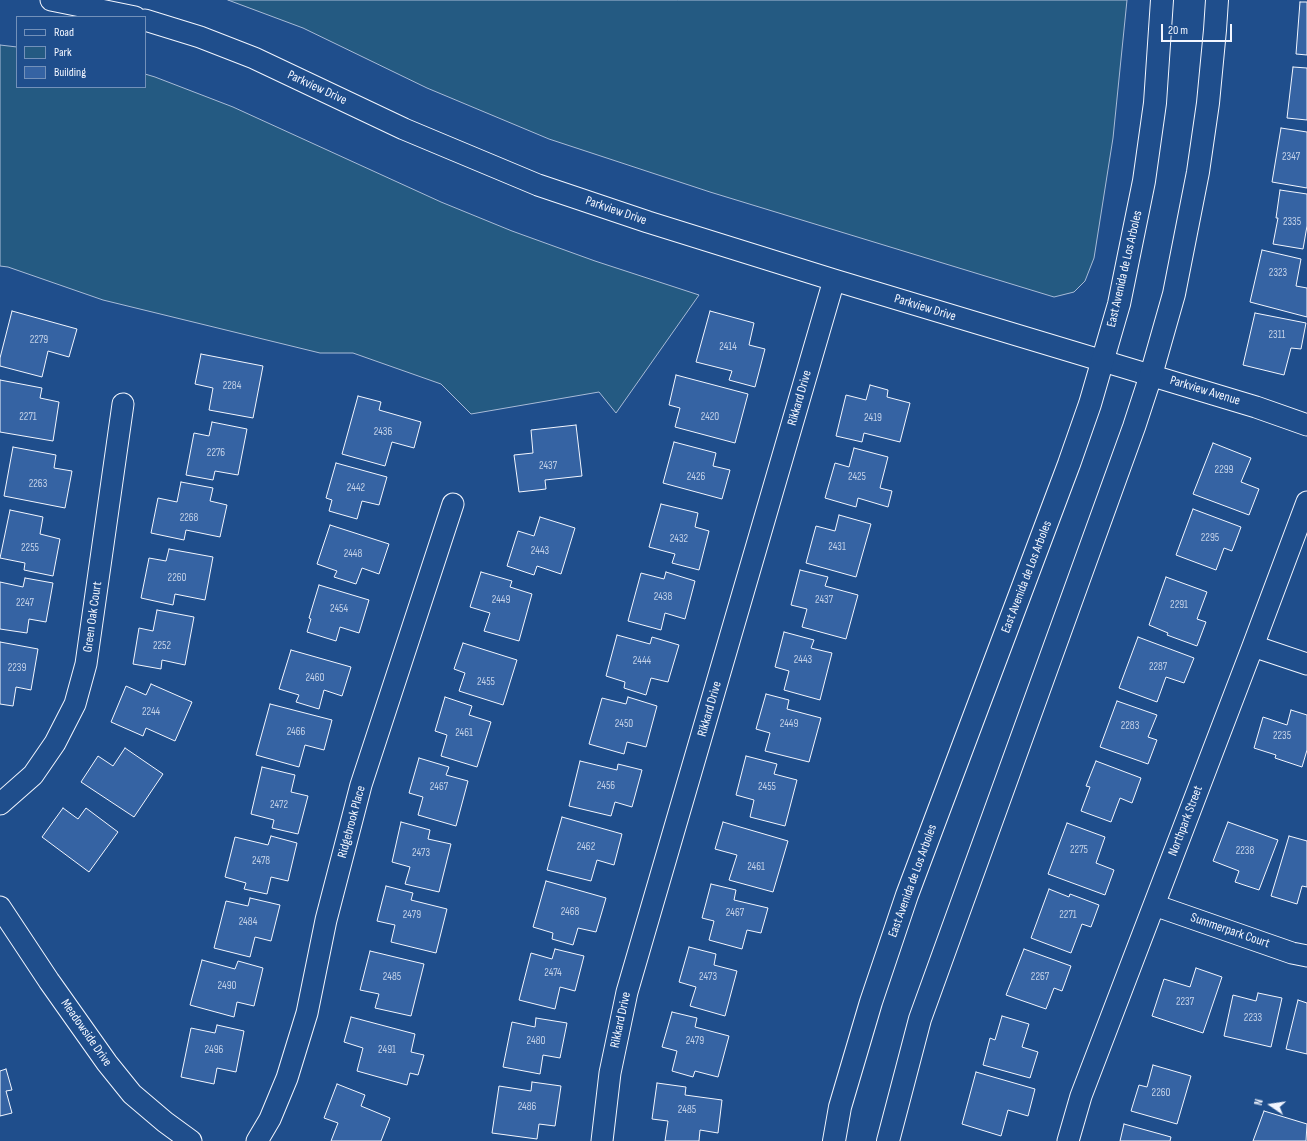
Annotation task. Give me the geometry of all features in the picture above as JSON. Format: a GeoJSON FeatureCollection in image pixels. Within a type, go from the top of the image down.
{"type":"FeatureCollection","features":[{"type":"Feature","properties":{"kind":"main road","name":"East Avenida de Los Arboles"},"geometry":{"type":"LineString","coordinates":[[834,1141],[840,1108],[871,1002],[907,895],[1069,464],[1090,404],[1119,304],[1144,181],[1155,103],[1162,0]]}},
{"type":"Feature","properties":{"kind":"main road"},"geometry":{"type":"LineString","coordinates":[[888,1141],[920,1019],[1152,375],[1174,294],[1198,172],[1208,103],[1217,0]]}},
{"type":"Feature","properties":{"kind":"street"},"geometry":{"type":"LineString","coordinates":[[51,0],[130,16]]}},
{"type":"Feature","properties":{"kind":"street","name":"Parkview Drive"},"geometry":{"type":"LineString","coordinates":[[146,20],[200,37],[254,58],[404,129],[538,185],[648,222],[1102,362]]}},
{"type":"Feature","properties":{"kind":"street","name":"Rikkard Drive"},"geometry":{"type":"LineString","coordinates":[[602,1141],[610,1073],[627,992],[834,280]]}},
{"type":"Feature","properties":{"kind":"street","name":"Parkview Avenue"},"geometry":{"type":"LineString","coordinates":[[1102,362],[1152,375],[1256,407],[1307,425]]}},
{"type":"Feature","properties":{"kind":"street","name":"Green Oak Court"},"geometry":{"type":"LineString","coordinates":[[0,804],[33,775],[55,743],[75,704],[86,664],[123,404]]}},
{"type":"Feature","properties":{"kind":"street","name":"Northpark Street"},"geometry":{"type":"LineString","coordinates":[[1068,1141],[1081,1096],[1307,502]]}},
{"type":"Feature","properties":{"kind":"street","name":"Ridgebrook Place"},"geometry":{"type":"LineString","coordinates":[[257,1141],[270,1119],[287,1078],[307,1014],[326,920],[361,785],[453,504]]}},
{"type":"Feature","properties":{"kind":"street"},"geometry":{"type":"LineString","coordinates":[[1253,646],[1307,664]]}},
{"type":"Feature","properties":{"kind":"street","name":"Summerpark Court"},"geometry":{"type":"LineString","coordinates":[[1154,905],[1292,953],[1307,956]]}},
{"type":"Feature","properties":{"kind":"street","name":"Meadowside Drive"},"geometry":{"type":"LineString","coordinates":[[0,907],[49,981],[107,1063],[132,1094],[165,1122],[191,1141]]}},
{"type":"Feature","properties":{"kind":"green space"},"geometry":{"type":"Polygon","coordinates":[[[228,0],[1127,0],[1113,138],[1094,258],[1085,281],[1074,292],[1054,297],[710,192],[549,139],[427,88],[303,28],[228,0]]]}},
{"type":"Feature","properties":{"kind":"green space"},"geometry":{"type":"Polygon","coordinates":[[[0,45],[16,47],[16,88],[146,88],[146,74],[155,77],[233,107],[441,202],[512,231],[595,261],[699,295],[616,413],[599,392],[471,414],[441,384],[353,353],[320,353],[103,300],[8,267],[0,266],[0,45]]]}},
{"type":"Feature","properties":{"kind":"building"},"geometry":{"type":"Polygon","coordinates":[[[1300,2],[1307,2],[1307,55],[1296,54],[1300,2]]]}},
{"type":"Feature","properties":{"kind":"building"},"geometry":{"type":"Polygon","coordinates":[[[1293,67],[1307,68],[1307,120],[1287,118],[1293,67]]]}},
{"type":"Feature","properties":{"kind":"building"},"geometry":{"type":"Polygon","coordinates":[[[1281,128],[1307,132],[1307,188],[1272,182],[1281,128]]]}},
{"type":"Feature","properties":{"kind":"building"},"geometry":{"type":"Polygon","coordinates":[[[1280,190],[1307,194],[1307,226],[1303,249],[1273,244],[1278,218],[1276,218],[1280,190]]]}},
{"type":"Feature","properties":{"kind":"building"},"geometry":{"type":"Polygon","coordinates":[[[1262,250],[1301,259],[1296,286],[1307,288],[1307,317],[1250,302],[1262,250]]]}},
{"type":"Feature","properties":{"kind":"building"},"geometry":{"type":"Polygon","coordinates":[[[12,311],[77,329],[69,357],[48,351],[42,377],[0,366],[0,358],[12,311]]]}},
{"type":"Feature","properties":{"kind":"building"},"geometry":{"type":"Polygon","coordinates":[[[710,311],[754,323],[749,345],[765,349],[755,387],[729,380],[732,371],[696,362],[710,311]]]}},
{"type":"Feature","properties":{"kind":"building"},"geometry":{"type":"Polygon","coordinates":[[[1255,313],[1306,323],[1301,349],[1291,348],[1284,375],[1243,365],[1255,313]]]}},
{"type":"Feature","properties":{"kind":"building"},"geometry":{"type":"Polygon","coordinates":[[[201,354],[263,366],[253,418],[209,410],[213,388],[195,384],[201,354]]]}},
{"type":"Feature","properties":{"kind":"building"},"geometry":{"type":"Polygon","coordinates":[[[676,375],[748,394],[735,443],[675,427],[680,408],[669,405],[676,375]]]}},
{"type":"Feature","properties":{"kind":"building"},"geometry":{"type":"Polygon","coordinates":[[[0,380],[42,388],[40,398],[59,402],[53,441],[0,432],[0,380]]]}},
{"type":"Feature","properties":{"kind":"building"},"geometry":{"type":"Polygon","coordinates":[[[870,385],[888,390],[887,397],[910,403],[900,442],[864,433],[862,442],[836,436],[846,395],[866,400],[870,385]]]}},
{"type":"Feature","properties":{"kind":"building"},"geometry":{"type":"Polygon","coordinates":[[[358,396],[381,402],[379,410],[421,422],[414,448],[392,442],[385,466],[342,454],[358,396]]]}},
{"type":"Feature","properties":{"kind":"building"},"geometry":{"type":"Polygon","coordinates":[[[212,422],[247,429],[238,475],[215,471],[213,480],[186,475],[194,433],[209,436],[212,422]]]}},
{"type":"Feature","properties":{"kind":"building"},"geometry":{"type":"Polygon","coordinates":[[[576,425],[582,476],[545,480],[546,489],[519,492],[514,455],[533,453],[531,430],[576,425]]]}},
{"type":"Feature","properties":{"kind":"building"},"geometry":{"type":"Polygon","coordinates":[[[674,442],[716,453],[713,466],[730,470],[722,499],[663,483],[674,442]]]}},
{"type":"Feature","properties":{"kind":"building"},"geometry":{"type":"Polygon","coordinates":[[[1213,443],[1251,458],[1241,482],[1259,489],[1249,515],[1193,494],[1213,443]]]}},
{"type":"Feature","properties":{"kind":"building"},"geometry":{"type":"Polygon","coordinates":[[[13,447],[56,455],[54,468],[72,471],[65,508],[4,496],[13,447]]]}},
{"type":"Feature","properties":{"kind":"building"},"geometry":{"type":"Polygon","coordinates":[[[854,448],[888,457],[880,488],[892,491],[888,507],[858,498],[856,507],[825,498],[835,463],[849,467],[854,448]]]}},
{"type":"Feature","properties":{"kind":"building"},"geometry":{"type":"Polygon","coordinates":[[[336,463],[387,477],[379,505],[362,501],[357,519],[329,511],[332,500],[326,498],[336,463]]]}},
{"type":"Feature","properties":{"kind":"building"},"geometry":{"type":"Polygon","coordinates":[[[181,482],[213,488],[210,501],[227,505],[220,537],[186,530],[184,540],[151,533],[158,498],[177,502],[181,482]]]}},
{"type":"Feature","properties":{"kind":"building"},"geometry":{"type":"Polygon","coordinates":[[[661,504],[698,513],[695,527],[709,531],[699,570],[672,563],[675,554],[649,547],[661,504]]]}},
{"type":"Feature","properties":{"kind":"building"},"geometry":{"type":"Polygon","coordinates":[[[1193,509],[1241,527],[1232,551],[1224,548],[1216,570],[1176,555],[1193,509]]]}},
{"type":"Feature","properties":{"kind":"building"},"geometry":{"type":"Polygon","coordinates":[[[10,510],[43,517],[40,534],[60,539],[53,576],[24,570],[25,563],[0,558],[10,510]]]}},
{"type":"Feature","properties":{"kind":"building"},"geometry":{"type":"Polygon","coordinates":[[[839,515],[871,524],[856,577],[806,563],[816,526],[835,531],[839,515]]]}},
{"type":"Feature","properties":{"kind":"building"},"geometry":{"type":"Polygon","coordinates":[[[540,517],[575,528],[561,574],[537,566],[534,575],[507,566],[518,531],[534,536],[540,517]]]}},
{"type":"Feature","properties":{"kind":"building"},"geometry":{"type":"Polygon","coordinates":[[[330,525],[389,544],[379,574],[362,568],[356,584],[334,577],[337,571],[317,564],[330,525]]]}},
{"type":"Feature","properties":{"kind":"building"},"geometry":{"type":"Polygon","coordinates":[[[169,549],[213,557],[205,600],[175,594],[173,605],[141,598],[149,558],[166,561],[169,549]]]}},
{"type":"Feature","properties":{"kind":"building"},"geometry":{"type":"Polygon","coordinates":[[[800,570],[828,577],[825,586],[858,595],[846,639],[802,627],[807,609],[791,605],[800,570]]]}},
{"type":"Feature","properties":{"kind":"building"},"geometry":{"type":"Polygon","coordinates":[[[481,572],[512,581],[510,587],[532,594],[519,641],[484,631],[490,613],[470,607],[481,572]]]}},
{"type":"Feature","properties":{"kind":"building"},"geometry":{"type":"Polygon","coordinates":[[[666,572],[695,581],[685,619],[665,613],[661,630],[628,621],[641,573],[664,579],[666,572]]]}},
{"type":"Feature","properties":{"kind":"building"},"geometry":{"type":"Polygon","coordinates":[[[1166,577],[1207,592],[1197,619],[1206,622],[1197,646],[1167,635],[1168,633],[1149,625],[1166,577]]]}},
{"type":"Feature","properties":{"kind":"building"},"geometry":{"type":"Polygon","coordinates":[[[25,578],[53,583],[46,622],[29,619],[27,633],[0,629],[0,582],[23,587],[25,578]]]}},
{"type":"Feature","properties":{"kind":"building"},"geometry":{"type":"Polygon","coordinates":[[[319,585],[369,600],[359,633],[340,627],[336,641],[307,632],[311,619],[309,618],[319,585]]]}},
{"type":"Feature","properties":{"kind":"building"},"geometry":{"type":"Polygon","coordinates":[[[157,610],[194,617],[185,665],[162,660],[161,669],[133,664],[139,628],[153,631],[157,610]]]}},
{"type":"Feature","properties":{"kind":"building"},"geometry":{"type":"Polygon","coordinates":[[[784,632],[814,640],[811,648],[832,653],[820,700],[784,690],[789,671],[775,667],[784,632]]]}},
{"type":"Feature","properties":{"kind":"building"},"geometry":{"type":"Polygon","coordinates":[[[617,635],[650,644],[652,637],[679,645],[668,682],[651,678],[646,695],[624,688],[625,682],[606,676],[617,635]]]}},
{"type":"Feature","properties":{"kind":"building"},"geometry":{"type":"Polygon","coordinates":[[[1138,637],[1194,658],[1184,683],[1166,677],[1157,702],[1119,688],[1138,637]]]}},
{"type":"Feature","properties":{"kind":"building"},"geometry":{"type":"Polygon","coordinates":[[[0,642],[38,649],[31,690],[16,687],[13,706],[0,704],[0,642]]]}},
{"type":"Feature","properties":{"kind":"building"},"geometry":{"type":"Polygon","coordinates":[[[463,643],[517,660],[503,705],[459,691],[465,673],[454,669],[463,643]]]}},
{"type":"Feature","properties":{"kind":"building"},"geometry":{"type":"Polygon","coordinates":[[[291,650],[351,667],[342,696],[324,690],[319,709],[296,702],[299,695],[279,689],[291,650]]]}},
{"type":"Feature","properties":{"kind":"building"},"geometry":{"type":"Polygon","coordinates":[[[151,684],[192,702],[175,741],[146,728],[143,736],[111,722],[126,686],[146,695],[151,684]]]}},
{"type":"Feature","properties":{"kind":"building"},"geometry":{"type":"Polygon","coordinates":[[[766,694],[789,700],[787,709],[821,718],[809,762],[765,751],[770,733],[756,729],[766,694]]]}},
{"type":"Feature","properties":{"kind":"building"},"geometry":{"type":"Polygon","coordinates":[[[445,697],[472,706],[469,715],[491,722],[477,767],[441,756],[447,735],[435,731],[445,697]]]}},
{"type":"Feature","properties":{"kind":"building"},"geometry":{"type":"Polygon","coordinates":[[[628,697],[657,706],[646,747],[627,742],[624,754],[589,744],[602,698],[626,704],[628,697]]]}},
{"type":"Feature","properties":{"kind":"building"},"geometry":{"type":"Polygon","coordinates":[[[1117,701],[1157,715],[1148,737],[1157,740],[1148,764],[1100,747],[1117,701]]]}},
{"type":"Feature","properties":{"kind":"building"},"geometry":{"type":"Polygon","coordinates":[[[270,704],[332,720],[324,750],[305,745],[299,767],[256,755],[270,704]]]}},
{"type":"Feature","properties":{"kind":"building"},"geometry":{"type":"Polygon","coordinates":[[[1291,710],[1307,715],[1307,750],[1302,767],[1275,758],[1276,755],[1254,748],[1263,717],[1287,725],[1291,710]]]}},
{"type":"Feature","properties":{"kind":"building"},"geometry":{"type":"Polygon","coordinates":[[[125,748],[163,774],[134,817],[81,782],[98,756],[113,766],[125,748]]]}},
{"type":"Feature","properties":{"kind":"building"},"geometry":{"type":"Polygon","coordinates":[[[746,756],[777,764],[774,774],[797,780],[785,826],[750,817],[754,800],[736,795],[746,756]]]}},
{"type":"Feature","properties":{"kind":"building"},"geometry":{"type":"Polygon","coordinates":[[[419,758],[449,767],[446,775],[468,781],[456,826],[418,815],[423,797],[409,793],[419,758]]]}},
{"type":"Feature","properties":{"kind":"building"},"geometry":{"type":"Polygon","coordinates":[[[580,761],[617,770],[618,764],[642,770],[632,807],[615,802],[611,816],[569,806],[580,761]]]}},
{"type":"Feature","properties":{"kind":"building"},"geometry":{"type":"Polygon","coordinates":[[[1096,761],[1141,778],[1132,803],[1120,798],[1111,822],[1081,811],[1090,787],[1086,786],[1096,761]]]}},
{"type":"Feature","properties":{"kind":"building"},"geometry":{"type":"Polygon","coordinates":[[[262,767],[295,775],[291,792],[308,796],[298,834],[272,828],[274,820],[251,814],[262,767]]]}},
{"type":"Feature","properties":{"kind":"building"},"geometry":{"type":"Polygon","coordinates":[[[63,808],[78,819],[86,808],[118,832],[89,872],[42,837],[63,808]]]}},
{"type":"Feature","properties":{"kind":"building"},"geometry":{"type":"Polygon","coordinates":[[[562,817],[622,834],[614,865],[597,860],[591,881],[547,870],[562,817]]]}},
{"type":"Feature","properties":{"kind":"building"},"geometry":{"type":"Polygon","coordinates":[[[401,822],[430,830],[428,839],[451,844],[439,892],[405,884],[410,867],[392,862],[401,822]]]}},
{"type":"Feature","properties":{"kind":"building"},"geometry":{"type":"Polygon","coordinates":[[[723,822],[788,841],[773,892],[729,880],[737,855],[715,849],[723,822]]]}},
{"type":"Feature","properties":{"kind":"building"},"geometry":{"type":"Polygon","coordinates":[[[1228,822],[1278,840],[1259,890],[1235,882],[1239,871],[1213,861],[1228,822]]]}},
{"type":"Feature","properties":{"kind":"building"},"geometry":{"type":"Polygon","coordinates":[[[1067,823],[1105,837],[1096,863],[1114,870],[1105,895],[1048,874],[1067,823]]]}},
{"type":"Feature","properties":{"kind":"building"},"geometry":{"type":"Polygon","coordinates":[[[271,836],[297,843],[288,881],[271,877],[267,894],[244,889],[246,883],[225,877],[235,837],[268,845],[271,836]]]}},
{"type":"Feature","properties":{"kind":"building"},"geometry":{"type":"Polygon","coordinates":[[[1289,836],[1307,841],[1307,887],[1302,886],[1297,904],[1271,896],[1289,836]]]}},
{"type":"Feature","properties":{"kind":"building"},"geometry":{"type":"Polygon","coordinates":[[[546,881],[606,898],[596,932],[578,928],[573,945],[552,939],[553,933],[533,927],[546,881]]]}},
{"type":"Feature","properties":{"kind":"building"},"geometry":{"type":"Polygon","coordinates":[[[711,884],[736,890],[734,900],[768,908],[761,933],[747,930],[742,949],[709,940],[714,921],[702,918],[711,884]]]}},
{"type":"Feature","properties":{"kind":"building"},"geometry":{"type":"Polygon","coordinates":[[[386,886],[413,893],[411,900],[447,909],[436,953],[391,942],[395,925],[377,921],[386,886]]]}},
{"type":"Feature","properties":{"kind":"building"},"geometry":{"type":"Polygon","coordinates":[[[1049,889],[1069,897],[1070,894],[1099,905],[1091,927],[1082,924],[1071,953],[1031,938],[1049,889]]]}},
{"type":"Feature","properties":{"kind":"building"},"geometry":{"type":"Polygon","coordinates":[[[250,898],[280,905],[271,941],[255,937],[250,957],[214,948],[226,901],[248,906],[250,898]]]}},
{"type":"Feature","properties":{"kind":"building"},"geometry":{"type":"Polygon","coordinates":[[[689,947],[716,954],[714,965],[737,971],[725,1016],[690,1006],[696,987],[679,982],[689,947]]]}},
{"type":"Feature","properties":{"kind":"building"},"geometry":{"type":"Polygon","coordinates":[[[555,949],[584,956],[575,991],[560,987],[555,1009],[519,1000],[531,953],[552,959],[555,949]]]}},
{"type":"Feature","properties":{"kind":"building"},"geometry":{"type":"Polygon","coordinates":[[[1024,949],[1071,966],[1062,991],[1054,988],[1046,1009],[1006,995],[1024,949]]]}},
{"type":"Feature","properties":{"kind":"building"},"geometry":{"type":"Polygon","coordinates":[[[370,951],[424,964],[411,1016],[375,1008],[379,994],[360,990],[370,951]]]}},
{"type":"Feature","properties":{"kind":"building"},"geometry":{"type":"Polygon","coordinates":[[[202,960],[235,969],[238,961],[263,968],[254,1006],[237,1002],[234,1017],[190,1005],[202,960]]]}},
{"type":"Feature","properties":{"kind":"building"},"geometry":{"type":"Polygon","coordinates":[[[1196,968],[1222,977],[1203,1033],[1152,1016],[1164,979],[1190,987],[1196,968]]]}},
{"type":"Feature","properties":{"kind":"building"},"geometry":{"type":"Polygon","coordinates":[[[1258,993],[1282,998],[1271,1047],[1224,1036],[1233,995],[1256,1001],[1258,993]]]}},
{"type":"Feature","properties":{"kind":"building"},"geometry":{"type":"Polygon","coordinates":[[[1298,1000],[1307,1003],[1307,1054],[1286,1049],[1298,1000]]]}},
{"type":"Feature","properties":{"kind":"building"},"geometry":{"type":"Polygon","coordinates":[[[672,1012],[697,1018],[695,1027],[729,1036],[718,1077],[695,1071],[693,1077],[672,1071],[677,1051],[662,1047],[672,1012]]]}},
{"type":"Feature","properties":{"kind":"building"},"geometry":{"type":"Polygon","coordinates":[[[1002,1016],[1029,1024],[1022,1047],[1038,1052],[1030,1078],[983,1065],[990,1038],[995,1040],[1002,1016]]]}},
{"type":"Feature","properties":{"kind":"building"},"geometry":{"type":"Polygon","coordinates":[[[351,1017],[415,1034],[411,1052],[424,1055],[418,1075],[410,1073],[407,1085],[357,1071],[363,1048],[344,1042],[351,1017]]]}},
{"type":"Feature","properties":{"kind":"building"},"geometry":{"type":"Polygon","coordinates":[[[536,1018],[567,1023],[560,1058],[543,1055],[540,1074],[503,1067],[512,1022],[535,1027],[536,1018]]]}},
{"type":"Feature","properties":{"kind":"building"},"geometry":{"type":"Polygon","coordinates":[[[217,1025],[244,1031],[236,1072],[217,1068],[214,1084],[181,1077],[191,1028],[215,1033],[217,1025]]]}},
{"type":"Feature","properties":{"kind":"building"},"geometry":{"type":"Polygon","coordinates":[[[1153,1065],[1191,1076],[1177,1124],[1131,1111],[1139,1085],[1147,1087],[1153,1065]]]}},
{"type":"Feature","properties":{"kind":"building"},"geometry":{"type":"Polygon","coordinates":[[[6,1069],[12,1090],[6,1091],[12,1113],[0,1116],[0,1071],[6,1069]]]}},
{"type":"Feature","properties":{"kind":"building"},"geometry":{"type":"Polygon","coordinates":[[[976,1072],[1035,1089],[1028,1116],[1008,1110],[1001,1136],[962,1124],[976,1072]]]}},
{"type":"Feature","properties":{"kind":"building"},"geometry":{"type":"Polygon","coordinates":[[[532,1082],[561,1086],[555,1126],[539,1124],[537,1139],[492,1133],[499,1086],[531,1091],[532,1082]]]}},
{"type":"Feature","properties":{"kind":"building"},"geometry":{"type":"Polygon","coordinates":[[[657,1083],[686,1087],[685,1095],[722,1100],[718,1133],[700,1130],[699,1141],[665,1141],[668,1121],[652,1119],[657,1083]]]}},
{"type":"Feature","properties":{"kind":"building"},"geometry":{"type":"Polygon","coordinates":[[[337,1084],[365,1095],[361,1106],[390,1118],[381,1141],[331,1141],[338,1123],[324,1118],[337,1084]]]}},
{"type":"Feature","properties":{"kind":"building"},"geometry":{"type":"Polygon","coordinates":[[[1264,1111],[1307,1124],[1306,1141],[1253,1141],[1264,1111]]]}},
{"type":"Feature","properties":{"kind":"building"},"geometry":{"type":"Polygon","coordinates":[[[1124,1124],[1171,1137],[1170,1141],[1120,1141],[1124,1124]]]}}]}
